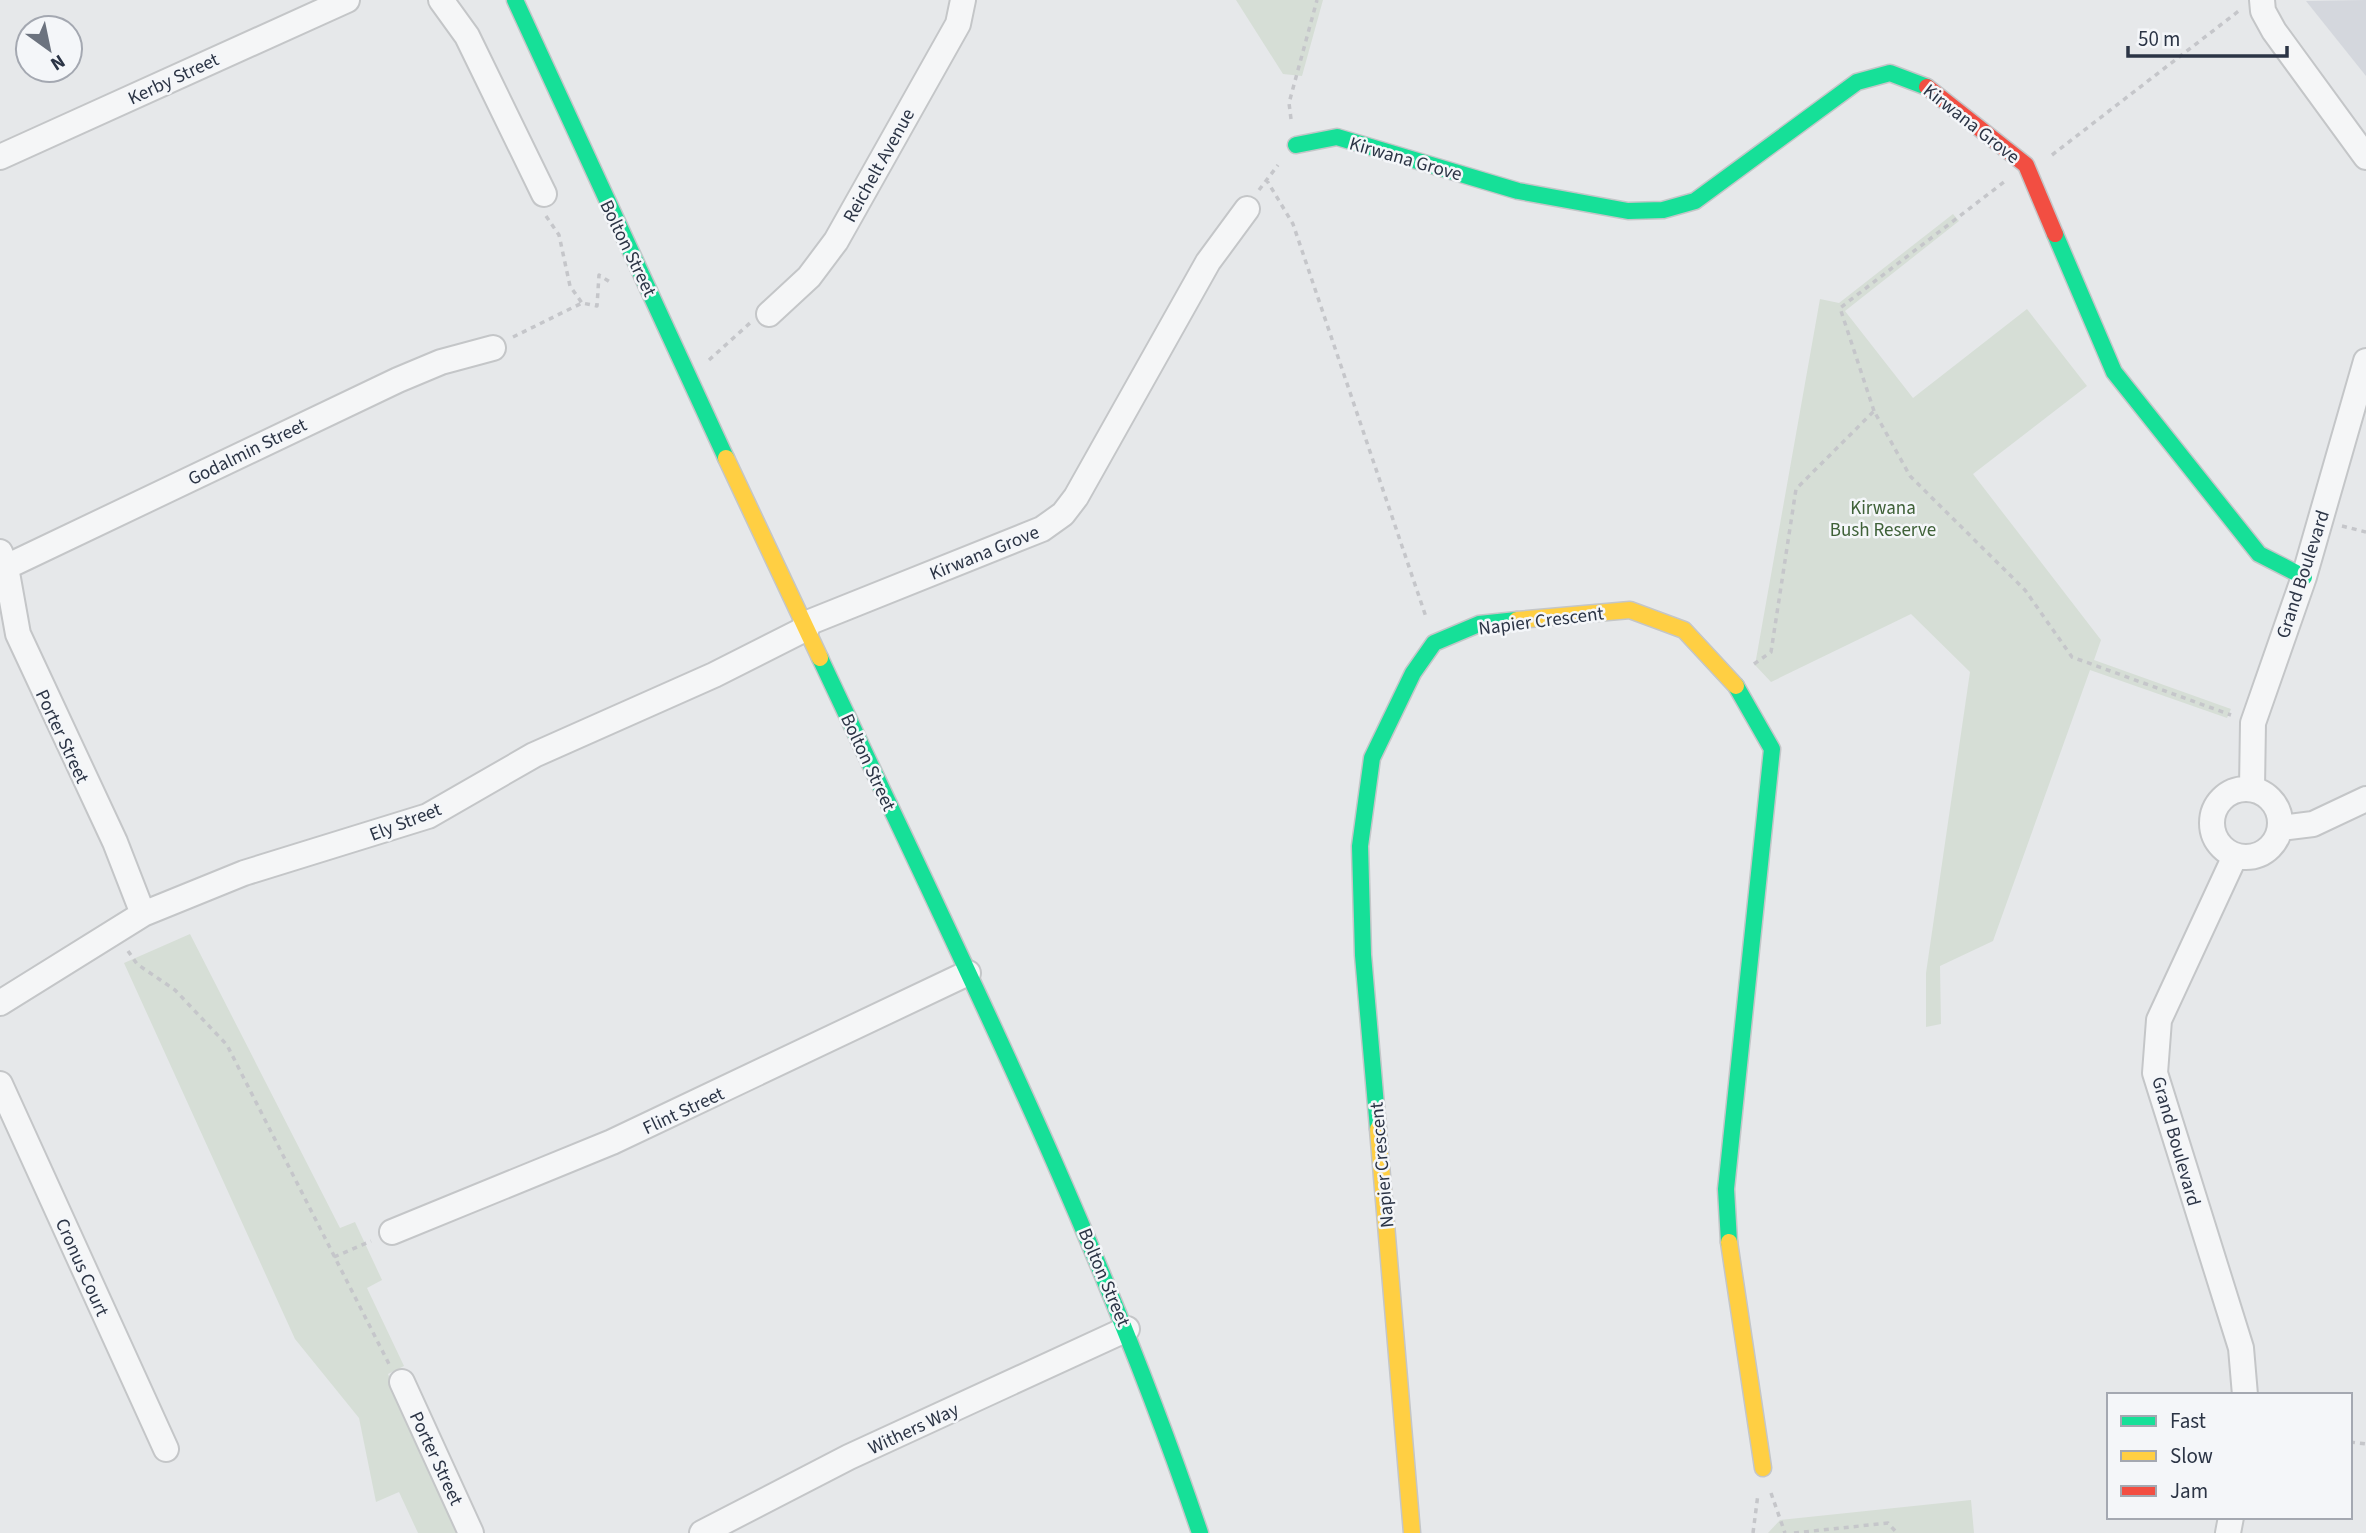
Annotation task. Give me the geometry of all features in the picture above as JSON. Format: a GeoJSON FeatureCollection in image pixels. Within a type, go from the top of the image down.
{"type":"FeatureCollection","features":[{"type":"Feature","properties":{"kind":"street","name":"Kerby Street"},"geometry":{"type":"LineString","coordinates":[[0,157],[347,0]]}},
{"type":"Feature","properties":{"kind":"street"},"geometry":{"type":"LineString","coordinates":[[441,0],[467,36],[544,194]]}},
{"type":"Feature","properties":{"kind":"street","name":"Bolton Street"},"geometry":{"type":"LineString","coordinates":[[515,0],[1056,1161],[1126,1329],[1200,1533]]}},
{"type":"Feature","properties":{"kind":"street","name":"Reichelt Avenue"},"geometry":{"type":"LineString","coordinates":[[769,314],[809,277],[836,241],[958,24],[963,0]]}},
{"type":"Feature","properties":{"kind":"street"},"geometry":{"type":"LineString","coordinates":[[2252,4],[2263,11],[2366,157]]}},
{"type":"Feature","properties":{"kind":"street","name":"Kirwana Grove"},"geometry":{"type":"LineString","coordinates":[[1296,145],[1337,137],[1518,191],[1628,211],[1663,210],[1695,201],[1857,82],[1890,73],[1923,83],[2026,165],[2114,372],[2259,554],[2304,577]]}},
{"type":"Feature","properties":{"kind":"street","name":"Kirwana Grove"},"geometry":{"type":"LineString","coordinates":[[806,626],[1042,529],[1063,514],[1076,497],[1208,262],[1247,209]]}},
{"type":"Feature","properties":{"kind":"street","name":"Godalmin Street"},"geometry":{"type":"LineString","coordinates":[[3,560],[398,380],[441,362],[493,348]]}},
{"type":"Feature","properties":{"kind":"street","name":"Grand Boulevard"},"geometry":{"type":"LineString","coordinates":[[2252,788],[2253,723],[2304,577],[2366,361]]}},
{"type":"Feature","properties":{"kind":"street","name":"Porter Street"},"geometry":{"type":"LineString","coordinates":[[3,560],[18,634],[115,842],[143,914]]}},
{"type":"Feature","properties":{"kind":"street","name":"Napier Crescent"},"geometry":{"type":"LineString","coordinates":[[1412,1533],[1363,955],[1360,846],[1372,758],[1413,673],[1434,643],[1479,624],[1630,610],[1684,630],[1732,679],[1772,749],[1726,1189],[1730,1264],[1763,1468]]}},
{"type":"Feature","properties":{"kind":"street","name":"Ely Street"},"geometry":{"type":"LineString","coordinates":[[0,1003],[143,914],[244,873],[428,816],[534,755],[714,675],[806,626]]}},
{"type":"Feature","properties":{"kind":"street"},"geometry":{"type":"LineString","coordinates":[[2252,788],[2268,796],[2278,810],[2281,828],[2272,846],[2256,856],[2235,856],[2221,847],[2212,832],[2212,815],[2220,800],[2235,790],[2252,788]]}},
{"type":"Feature","properties":{"kind":"street"},"geometry":{"type":"LineString","coordinates":[[2281,828],[2313,824],[2366,799]]}},
{"type":"Feature","properties":{"kind":"street","name":"Grand Boulevard"},"geometry":{"type":"LineString","coordinates":[[2235,856],[2159,1020],[2155,1073],[2241,1348],[2245,1393]]}},
{"type":"Feature","properties":{"kind":"street","name":"Flint Street"},"geometry":{"type":"LineString","coordinates":[[392,1232],[612,1142],[968,973]]}},
{"type":"Feature","properties":{"kind":"street","name":"Cronus Court"},"geometry":{"type":"LineString","coordinates":[[0,1084],[166,1449]]}},
{"type":"Feature","properties":{"kind":"street","name":"Withers Way"},"geometry":{"type":"LineString","coordinates":[[702,1533],[849,1457],[1126,1329]]}},
{"type":"Feature","properties":{"kind":"street","name":"Porter Street"},"geometry":{"type":"LineString","coordinates":[[402,1382],[471,1533]]}},
{"type":"Feature","properties":{"kind":"path"},"geometry":{"type":"LineString","coordinates":[[1247,209],[1266,179],[1296,145],[1289,103],[1317,0]]}},
{"type":"Feature","properties":{"kind":"path"},"geometry":{"type":"LineString","coordinates":[[2252,4],[2044,161],[2026,165],[1840,309],[1874,411],[1910,475],[2025,590],[2072,657],[2253,723]]}},
{"type":"Feature","properties":{"kind":"path"},"geometry":{"type":"LineString","coordinates":[[1266,179],[1293,224],[1403,541],[1434,643]]}},
{"type":"Feature","properties":{"kind":"path"},"geometry":{"type":"LineString","coordinates":[[544,194],[539,207],[559,235],[570,286],[582,303]]}},
{"type":"Feature","properties":{"kind":"path"},"geometry":{"type":"LineString","coordinates":[[493,348],[582,303],[597,306],[599,275],[618,287]]}},
{"type":"Feature","properties":{"kind":"path"},"geometry":{"type":"LineString","coordinates":[[689,378],[732,336],[760,315],[769,314]]}},
{"type":"Feature","properties":{"kind":"path"},"geometry":{"type":"LineString","coordinates":[[1732,679],[1771,652],[1796,489],[1874,411]]}},
{"type":"Feature","properties":{"kind":"path"},"geometry":{"type":"LineString","coordinates":[[114,932],[137,964],[174,990],[227,1045],[378,1346],[402,1382]]}},
{"type":"Feature","properties":{"kind":"path"},"geometry":{"type":"LineString","coordinates":[[334,1257],[392,1232]]}},
{"type":"Feature","properties":{"kind":"path"},"geometry":{"type":"LineString","coordinates":[[1753,1533],[1763,1468]]}},
{"type":"Feature","properties":{"kind":"path"},"geometry":{"type":"LineString","coordinates":[[1763,1468],[1785,1533]]}},
{"type":"Feature","properties":{"kind":"path"},"geometry":{"type":"LineString","coordinates":[[1794,1533],[1888,1523],[1897,1533]]}},
{"type":"Feature","properties":{"kind":"shaded area"},"geometry":{"type":"Polygon","coordinates":[[[2366,0],[2366,76],[2306,1],[2366,0]]]}},
{"type":"Feature","properties":{"kind":"green space"},"geometry":{"type":"Polygon","coordinates":[[[1236,0],[1323,0],[1302,76],[1283,74],[1236,0]]]}},
{"type":"Feature","properties":{"kind":"green space","name":"Kirwana Bush Reserve"},"geometry":{"type":"Polygon","coordinates":[[[1953,214],[1959,221],[1845,311],[1913,398],[2027,309],[2087,386],[1973,474],[2101,640],[2094,660],[2231,709],[2227,718],[2090,670],[1993,941],[1940,966],[1941,1024],[1926,1027],[1926,973],[1970,672],[1911,614],[1771,682],[1755,665],[1820,299],[1839,303],[1953,214]]]}},
{"type":"Feature","properties":{"kind":"green space"},"geometry":{"type":"Polygon","coordinates":[[[190,934],[340,1228],[355,1222],[382,1280],[367,1288],[404,1366],[388,1374],[460,1533],[418,1533],[399,1492],[376,1502],[359,1418],[295,1339],[124,963],[190,934]]]}},
{"type":"Feature","properties":{"kind":"green space"},"geometry":{"type":"Polygon","coordinates":[[[1971,1500],[1974,1533],[1768,1533],[1780,1520],[1971,1500]]]}},
{"type":"Feature","properties":{"kind":"traffic: fast"},"geometry":{"type":"LineString","coordinates":[[515,0],[726,458]]}},
{"type":"Feature","properties":{"kind":"traffic: fast"},"geometry":{"type":"LineString","coordinates":[[1296,145],[1337,137],[1518,191],[1628,211],[1663,210],[1695,201],[1857,82],[1890,73],[1927,87]]}},
{"type":"Feature","properties":{"kind":"traffic: fast"},"geometry":{"type":"LineString","coordinates":[[2055,234],[2114,372],[2259,554],[2304,577]]}},
{"type":"Feature","properties":{"kind":"traffic: fast"},"geometry":{"type":"LineString","coordinates":[[1378,1129],[1363,955],[1360,846],[1372,758],[1413,673],[1434,643],[1479,624],[1517,620]]}},
{"type":"Feature","properties":{"kind":"traffic: fast"},"geometry":{"type":"LineString","coordinates":[[820,658],[973,982],[1071,1199],[1117,1309],[1200,1533]]}},
{"type":"Feature","properties":{"kind":"traffic: fast"},"geometry":{"type":"LineString","coordinates":[[1729,1242],[1726,1189],[1772,749],[1736,686]]}},
{"type":"Feature","properties":{"kind":"traffic: slow"},"geometry":{"type":"LineString","coordinates":[[726,458],[820,658]]}},
{"type":"Feature","properties":{"kind":"traffic: slow"},"geometry":{"type":"LineString","coordinates":[[1517,620],[1630,610],[1684,630],[1736,686]]}},
{"type":"Feature","properties":{"kind":"traffic: slow"},"geometry":{"type":"LineString","coordinates":[[1378,1129],[1412,1533]]}},
{"type":"Feature","properties":{"kind":"traffic: slow"},"geometry":{"type":"LineString","coordinates":[[1729,1242],[1763,1468]]}},
{"type":"Feature","properties":{"kind":"traffic: jam"},"geometry":{"type":"LineString","coordinates":[[1927,87],[2026,165],[2055,234]]}}]}
